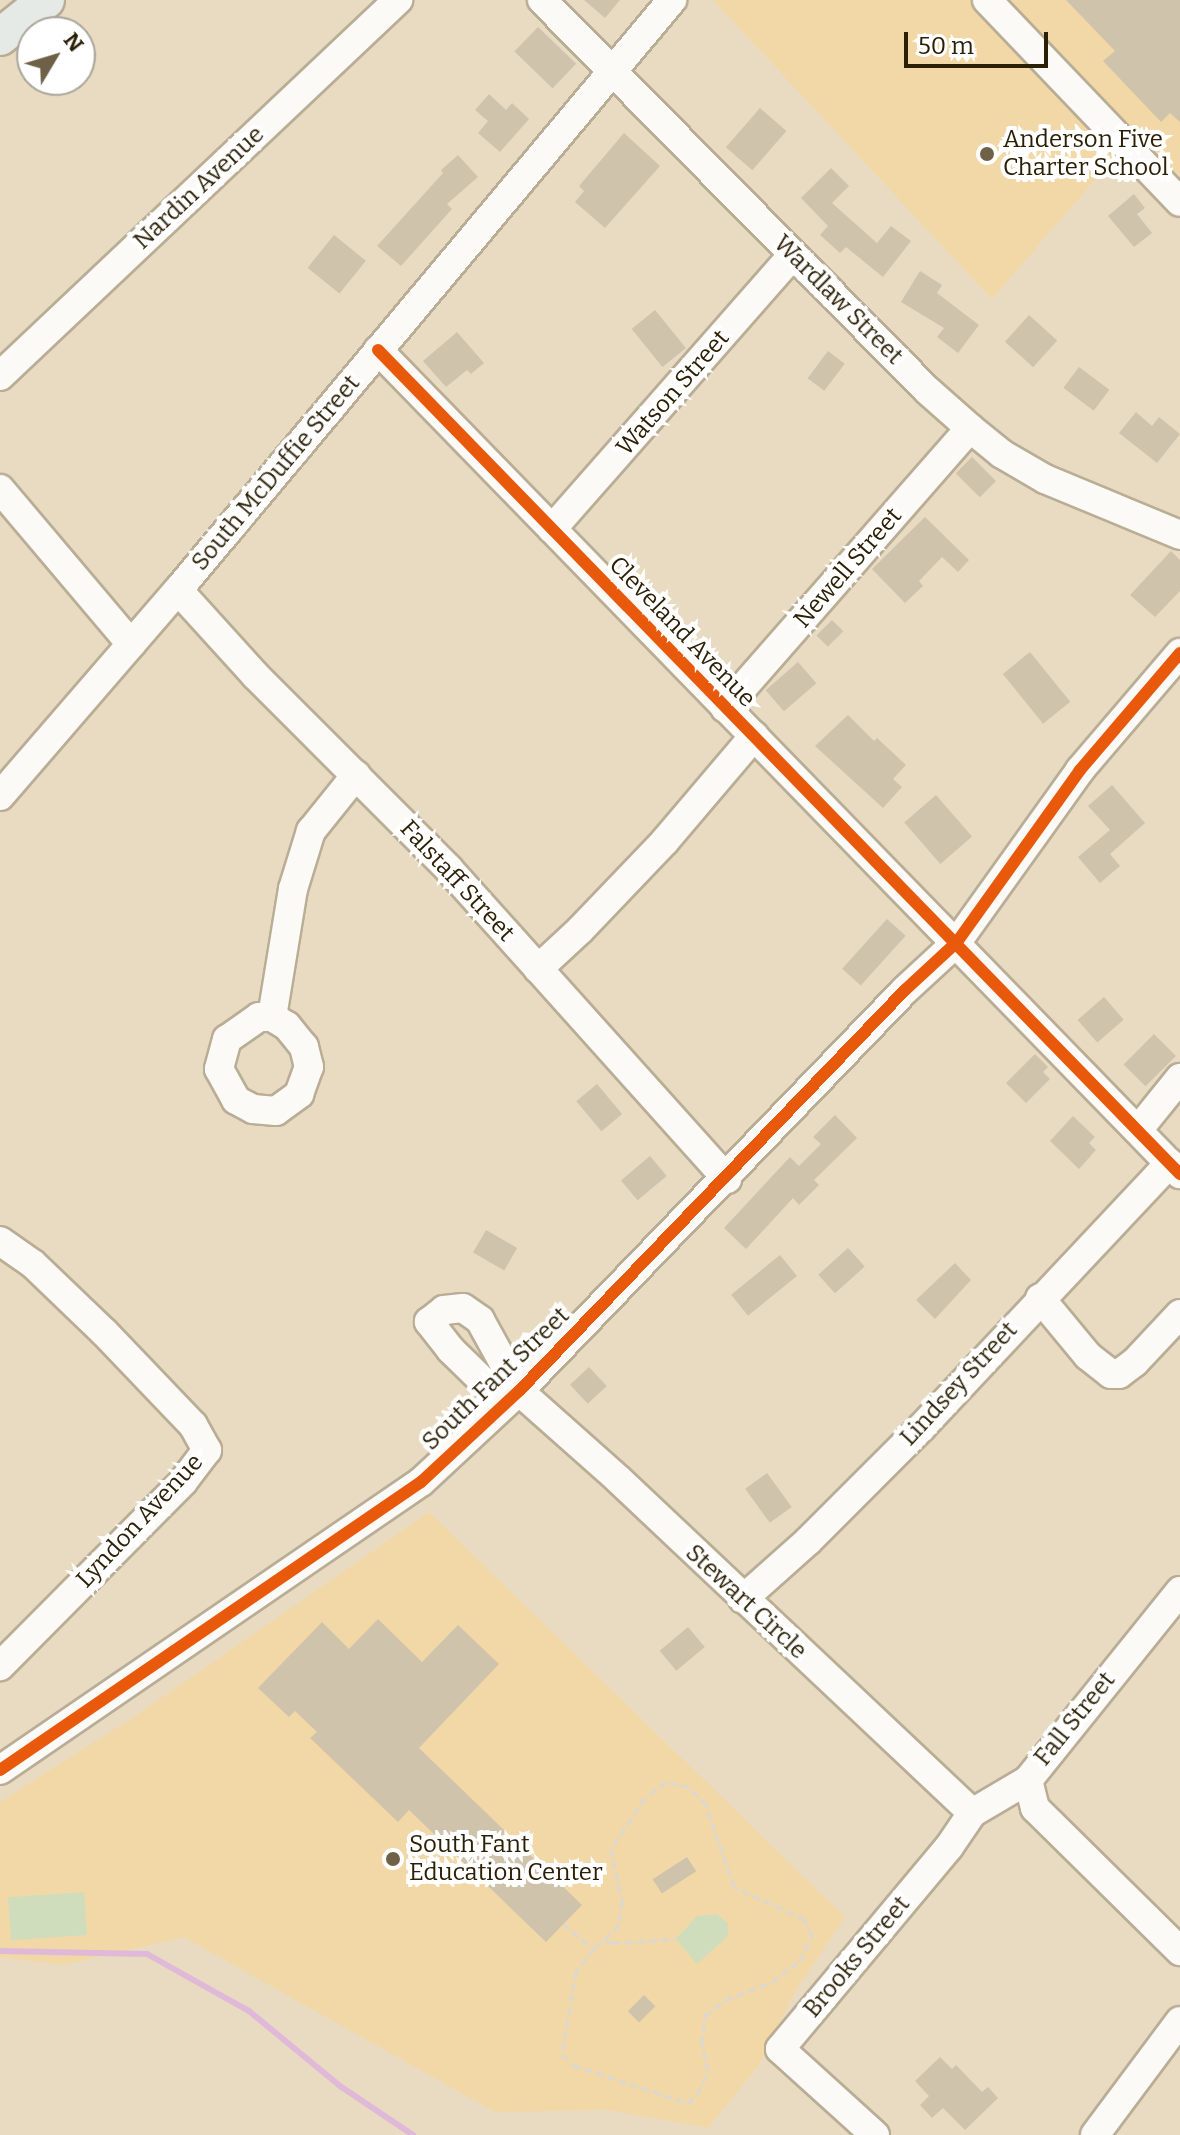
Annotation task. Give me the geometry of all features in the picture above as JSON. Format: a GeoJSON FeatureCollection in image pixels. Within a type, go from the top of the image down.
{"type":"FeatureCollection","features":[{"type":"Feature","properties":{"kind":"main road"},"geometry":{"type":"LineString","coordinates":[[0,37],[46,0]]}},
{"type":"Feature","properties":{"kind":"street","name":"Nardin Avenue"},"geometry":{"type":"LineString","coordinates":[[0,376],[398,0]]}},
{"type":"Feature","properties":{"kind":"street","name":"Wardlaw Street"},"geometry":{"type":"LineString","coordinates":[[542,0],[927,390],[970,428],[1002,454],[1045,479],[1180,535]]}},
{"type":"Feature","properties":{"kind":"street","name":"South McDuffie Street"},"geometry":{"type":"LineString","coordinates":[[0,796],[178,590],[672,0]]}},
{"type":"Feature","properties":{"kind":"street"},"geometry":{"type":"LineString","coordinates":[[987,0],[1180,202]]}},
{"type":"Feature","properties":{"kind":"street","name":"Watson Street"},"geometry":{"type":"LineString","coordinates":[[552,529],[793,255]]}},
{"type":"Feature","properties":{"kind":"street","name":"Cleveland Avenue"},"geometry":{"type":"LineString","coordinates":[[378,350],[1175,1168]]}},
{"type":"Feature","properties":{"kind":"street","name":"Newell Street"},"geometry":{"type":"LineString","coordinates":[[725,708],[970,428]]}},
{"type":"Feature","properties":{"kind":"street"},"geometry":{"type":"LineString","coordinates":[[0,489],[131,644]]}},
{"type":"Feature","properties":{"kind":"street","name":"Falstaff Street"},"geometry":{"type":"LineString","coordinates":[[178,590],[256,676],[448,868],[727,1179]]}},
{"type":"Feature","properties":{"kind":"street"},"geometry":{"type":"LineString","coordinates":[[957,942],[1080,770],[1180,653]]}},
{"type":"Feature","properties":{"kind":"street"},"geometry":{"type":"LineString","coordinates":[[538,969],[665,841],[754,736]]}},
{"type":"Feature","properties":{"kind":"street"},"geometry":{"type":"LineString","coordinates":[[272,1017],[293,889],[311,831],[356,775]]}},
{"type":"Feature","properties":{"kind":"street","name":"South Fant Street"},"geometry":{"type":"LineString","coordinates":[[0,1770],[421,1482],[519,1391],[727,1179],[905,990],[957,942]]}},
{"type":"Feature","properties":{"kind":"street"},"geometry":{"type":"LineString","coordinates":[[1138,1130],[1180,1078]]}},
{"type":"Feature","properties":{"kind":"street","name":"Lindsey Street"},"geometry":{"type":"LineString","coordinates":[[743,1599],[922,1427],[1040,1298],[1175,1168]]}},
{"type":"Feature","properties":{"kind":"street","name":"Lyndon Avenue"},"geometry":{"type":"LineString","coordinates":[[0,1241],[33,1264],[104,1332],[193,1425],[207,1450],[183,1482],[0,1666]]}},
{"type":"Feature","properties":{"kind":"street"},"geometry":{"type":"LineString","coordinates":[[1040,1298],[1088,1356],[1111,1374],[1119,1374],[1135,1362],[1180,1314]]}},
{"type":"Feature","properties":{"kind":"street","name":"Stewart Circle"},"geometry":{"type":"LineString","coordinates":[[519,1391],[618,1479],[972,1813]]}},
{"type":"Feature","properties":{"kind":"street","name":"Fall Street"},"geometry":{"type":"LineString","coordinates":[[1180,1591],[1028,1780],[1035,1808],[1180,1951]]}},
{"type":"Feature","properties":{"kind":"street","name":"Brooks Street"},"geometry":{"type":"LineString","coordinates":[[860,2130],[780,2049],[949,1847],[972,1813],[1028,1780]]}},
{"type":"Feature","properties":{"kind":"street"},"geometry":{"type":"LineString","coordinates":[[1095,2135],[1180,2021]]}},
{"type":"Feature","properties":{"kind":"path"},"geometry":{"type":"LineString","coordinates":[[666,1782],[689,1787],[706,1805],[734,1887],[804,1919],[812,1936],[800,1961],[782,1975],[726,2000],[705,2015],[702,2043],[708,2070],[698,2094],[688,2103],[573,2065],[562,2054],[576,1971],[594,1949],[619,1925],[622,1901],[611,1849],[645,1798],[666,1782]]}},
{"type":"Feature","properties":{"kind":"path"},"geometry":{"type":"LineString","coordinates":[[563,1924],[594,1949]]}},
{"type":"Feature","properties":{"kind":"path"},"geometry":{"type":"LineString","coordinates":[[603,1940],[613,1943],[676,1939]]}},
{"type":"Feature","properties":{"kind":"shaded area","name":"Anderson Five Charter School"},"geometry":{"type":"Polygon","coordinates":[[[713,0],[1180,0],[1180,177],[1136,132],[992,299],[713,0]]]}},
{"type":"Feature","properties":{"kind":"shaded area","name":"South Fant Education Center"},"geometry":{"type":"Polygon","coordinates":[[[429,1512],[845,1917],[795,1992],[759,2065],[708,2128],[608,2110],[495,2112],[184,1937],[62,1965],[0,1957],[0,1802],[137,1715],[429,1512]]]}},
{"type":"Feature","properties":{"kind":"green space"},"geometry":{"type":"Polygon","coordinates":[[[84,1892],[87,1935],[11,1940],[8,1897],[84,1892]]]}},
{"type":"Feature","properties":{"kind":"green space"},"geometry":{"type":"Polygon","coordinates":[[[717,1914],[728,1924],[728,1936],[697,1964],[676,1939],[697,1916],[717,1914]]]}},
{"type":"Feature","properties":{"kind":"building"},"geometry":{"type":"Polygon","coordinates":[[[584,0],[620,0],[605,18],[584,0]]]}},
{"type":"Feature","properties":{"kind":"building"},"geometry":{"type":"Polygon","coordinates":[[[1066,0],[1180,0],[1180,122],[1170,113],[1161,122],[1103,61],[1115,51],[1066,0]]]}},
{"type":"Feature","properties":{"kind":"building"},"geometry":{"type":"Polygon","coordinates":[[[538,27],[576,64],[553,88],[514,51],[538,27]]]}},
{"type":"Feature","properties":{"kind":"building"},"geometry":{"type":"Polygon","coordinates":[[[489,94],[506,110],[512,103],[529,119],[500,152],[478,133],[488,121],[475,110],[489,94]]]}},
{"type":"Feature","properties":{"kind":"building"},"geometry":{"type":"Polygon","coordinates":[[[760,108],[786,131],[752,170],[726,147],[760,108]]]}},
{"type":"Feature","properties":{"kind":"building"},"geometry":{"type":"Polygon","coordinates":[[[624,133],[660,166],[605,228],[575,202],[584,191],[579,186],[624,133]]]}},
{"type":"Feature","properties":{"kind":"building"},"geometry":{"type":"Polygon","coordinates":[[[458,155],[478,177],[447,204],[452,209],[401,266],[377,246],[443,173],[441,170],[458,155]]]}},
{"type":"Feature","properties":{"kind":"building"},"geometry":{"type":"Polygon","coordinates":[[[831,168],[849,186],[832,203],[877,243],[891,226],[911,241],[883,277],[846,247],[840,253],[820,235],[828,226],[801,198],[831,168]]]}},
{"type":"Feature","properties":{"kind":"building"},"geometry":{"type":"Polygon","coordinates":[[[1134,194],[1145,208],[1137,214],[1152,233],[1134,247],[1108,216],[1134,194]]]}},
{"type":"Feature","properties":{"kind":"building"},"geometry":{"type":"Polygon","coordinates":[[[334,235],[366,261],[339,293],[308,268],[334,235]]]}},
{"type":"Feature","properties":{"kind":"building"},"geometry":{"type":"Polygon","coordinates":[[[920,271],[942,285],[937,293],[979,325],[958,353],[937,337],[944,328],[901,302],[920,271]]]}},
{"type":"Feature","properties":{"kind":"building"},"geometry":{"type":"Polygon","coordinates":[[[655,310],[686,348],[663,367],[632,329],[655,310]]]}},
{"type":"Feature","properties":{"kind":"building"},"geometry":{"type":"Polygon","coordinates":[[[1029,315],[1057,340],[1033,367],[1005,342],[1029,315]]]}},
{"type":"Feature","properties":{"kind":"building"},"geometry":{"type":"Polygon","coordinates":[[[457,332],[484,363],[471,374],[467,370],[446,387],[423,361],[457,332]]]}},
{"type":"Feature","properties":{"kind":"building"},"geometry":{"type":"Polygon","coordinates":[[[828,351],[845,364],[824,391],[808,378],[828,351]]]}},
{"type":"Feature","properties":{"kind":"building"},"geometry":{"type":"Polygon","coordinates":[[[1079,367],[1109,390],[1094,411],[1063,388],[1079,367]]]}},
{"type":"Feature","properties":{"kind":"building"},"geometry":{"type":"Polygon","coordinates":[[[1136,412],[1152,426],[1159,417],[1180,434],[1157,463],[1119,433],[1136,412]]]}},
{"type":"Feature","properties":{"kind":"building"},"geometry":{"type":"Polygon","coordinates":[[[972,457],[996,481],[980,497],[956,473],[972,457]]]}},
{"type":"Feature","properties":{"kind":"building"},"geometry":{"type":"Polygon","coordinates":[[[925,517],[969,560],[958,572],[942,557],[919,581],[923,586],[905,603],[872,569],[925,517]]]}},
{"type":"Feature","properties":{"kind":"building"},"geometry":{"type":"Polygon","coordinates":[[[1171,551],[1180,560],[1180,591],[1155,617],[1130,595],[1171,551]]]}},
{"type":"Feature","properties":{"kind":"building"},"geometry":{"type":"Polygon","coordinates":[[[832,620],[843,631],[828,647],[816,636],[832,620]]]}},
{"type":"Feature","properties":{"kind":"building"},"geometry":{"type":"Polygon","coordinates":[[[1030,652],[1070,702],[1043,724],[1003,674],[1030,652]]]}},
{"type":"Feature","properties":{"kind":"building"},"geometry":{"type":"Polygon","coordinates":[[[798,662],[816,683],[784,711],[766,690],[798,662]]]}},
{"type":"Feature","properties":{"kind":"building"},"geometry":{"type":"Polygon","coordinates":[[[848,715],[874,741],[877,738],[906,765],[893,779],[902,787],[883,808],[815,746],[848,715]]]}},
{"type":"Feature","properties":{"kind":"building"},"geometry":{"type":"Polygon","coordinates":[[[1112,785],[1145,823],[1110,854],[1120,866],[1100,883],[1078,857],[1110,830],[1088,806],[1112,785]]]}},
{"type":"Feature","properties":{"kind":"building"},"geometry":{"type":"Polygon","coordinates":[[[936,795],[972,837],[940,864],[904,823],[936,795]]]}},
{"type":"Feature","properties":{"kind":"building"},"geometry":{"type":"Polygon","coordinates":[[[887,919],[906,936],[861,986],[842,969],[887,919]]]}},
{"type":"Feature","properties":{"kind":"building"},"geometry":{"type":"Polygon","coordinates":[[[1104,997],[1124,1020],[1097,1043],[1078,1020],[1104,997]]]}},
{"type":"Feature","properties":{"kind":"building"},"geometry":{"type":"Polygon","coordinates":[[[1154,1034],[1176,1056],[1146,1086],[1124,1064],[1154,1034]]]}},
{"type":"Feature","properties":{"kind":"building"},"geometry":{"type":"Polygon","coordinates":[[[1035,1054],[1048,1067],[1043,1072],[1050,1079],[1026,1103],[1006,1083],[1035,1054]]]}},
{"type":"Feature","properties":{"kind":"building"},"geometry":{"type":"Polygon","coordinates":[[[597,1084],[622,1114],[601,1131],[576,1101],[597,1084]]]}},
{"type":"Feature","properties":{"kind":"building"},"geometry":{"type":"Polygon","coordinates":[[[835,1115],[857,1138],[814,1180],[819,1185],[799,1205],[793,1198],[746,1249],[724,1228],[790,1157],[799,1166],[821,1144],[813,1137],[835,1115]]]}},
{"type":"Feature","properties":{"kind":"building"},"geometry":{"type":"Polygon","coordinates":[[[1073,1116],[1095,1137],[1089,1143],[1096,1150],[1079,1169],[1050,1141],[1073,1116]]]}},
{"type":"Feature","properties":{"kind":"building"},"geometry":{"type":"Polygon","coordinates":[[[650,1156],[667,1176],[638,1200],[621,1180],[650,1156]]]}},
{"type":"Feature","properties":{"kind":"building"},"geometry":{"type":"Polygon","coordinates":[[[486,1230],[517,1248],[504,1271],[473,1253],[486,1230]]]}},
{"type":"Feature","properties":{"kind":"building"},"geometry":{"type":"Polygon","coordinates":[[[848,1248],[865,1267],[835,1293],[818,1275],[848,1248]]]}},
{"type":"Feature","properties":{"kind":"building"},"geometry":{"type":"Polygon","coordinates":[[[780,1255],[797,1276],[748,1316],[731,1295],[780,1255]]]}},
{"type":"Feature","properties":{"kind":"building"},"geometry":{"type":"Polygon","coordinates":[[[955,1263],[971,1280],[935,1319],[916,1300],[955,1263]]]}},
{"type":"Feature","properties":{"kind":"building"},"geometry":{"type":"Polygon","coordinates":[[[589,1367],[607,1386],[588,1404],[570,1385],[589,1367]]]}},
{"type":"Feature","properties":{"kind":"building"},"geometry":{"type":"Polygon","coordinates":[[[767,1473],[792,1507],[770,1523],[745,1489],[767,1473]]]}},
{"type":"Feature","properties":{"kind":"building"},"geometry":{"type":"Polygon","coordinates":[[[378,1619],[422,1662],[458,1625],[499,1664],[419,1748],[582,1905],[546,1942],[409,1810],[398,1822],[310,1738],[317,1732],[295,1711],[289,1717],[258,1688],[322,1622],[349,1649],[378,1619]]]}},
{"type":"Feature","properties":{"kind":"building"},"geometry":{"type":"Polygon","coordinates":[[[688,1627],[705,1647],[676,1671],[660,1651],[688,1627]]]}},
{"type":"Feature","properties":{"kind":"building"},"geometry":{"type":"Polygon","coordinates":[[[687,1857],[696,1871],[662,1894],[653,1879],[687,1857]]]}},
{"type":"Feature","properties":{"kind":"building"},"geometry":{"type":"Polygon","coordinates":[[[644,1995],[655,2006],[639,2023],[628,2011],[644,1995]]]}},
{"type":"Feature","properties":{"kind":"building"},"geometry":{"type":"Polygon","coordinates":[[[940,2057],[952,2069],[956,2065],[982,2092],[988,2087],[998,2098],[965,2130],[943,2108],[932,2118],[920,2105],[929,2096],[915,2081],[940,2057]]]}},
{"type":"Feature","properties":{"kind":"waterway"},"geometry":{"type":"LineString","coordinates":[[0,1951],[147,1954],[249,2011],[340,2086],[413,2135]]}},
{"type":"Feature","properties":{"kind":"cycle path"},"geometry":{"type":"LineString","coordinates":[[378,350],[1180,1174]]}},
{"type":"Feature","properties":{"kind":"cycle path"},"geometry":{"type":"LineString","coordinates":[[0,1770],[421,1482],[519,1391],[905,990],[957,942],[1080,770],[1180,653]]}},
{"type":"Feature","properties":{"kind":"place","name":"Anderson Five Charter School"},"geometry":{"type":"Point","coordinates":[987,154]}},
{"type":"Feature","properties":{"kind":"place","name":"South Fant Education Center"},"geometry":{"type":"Point","coordinates":[393,1859]}}]}
